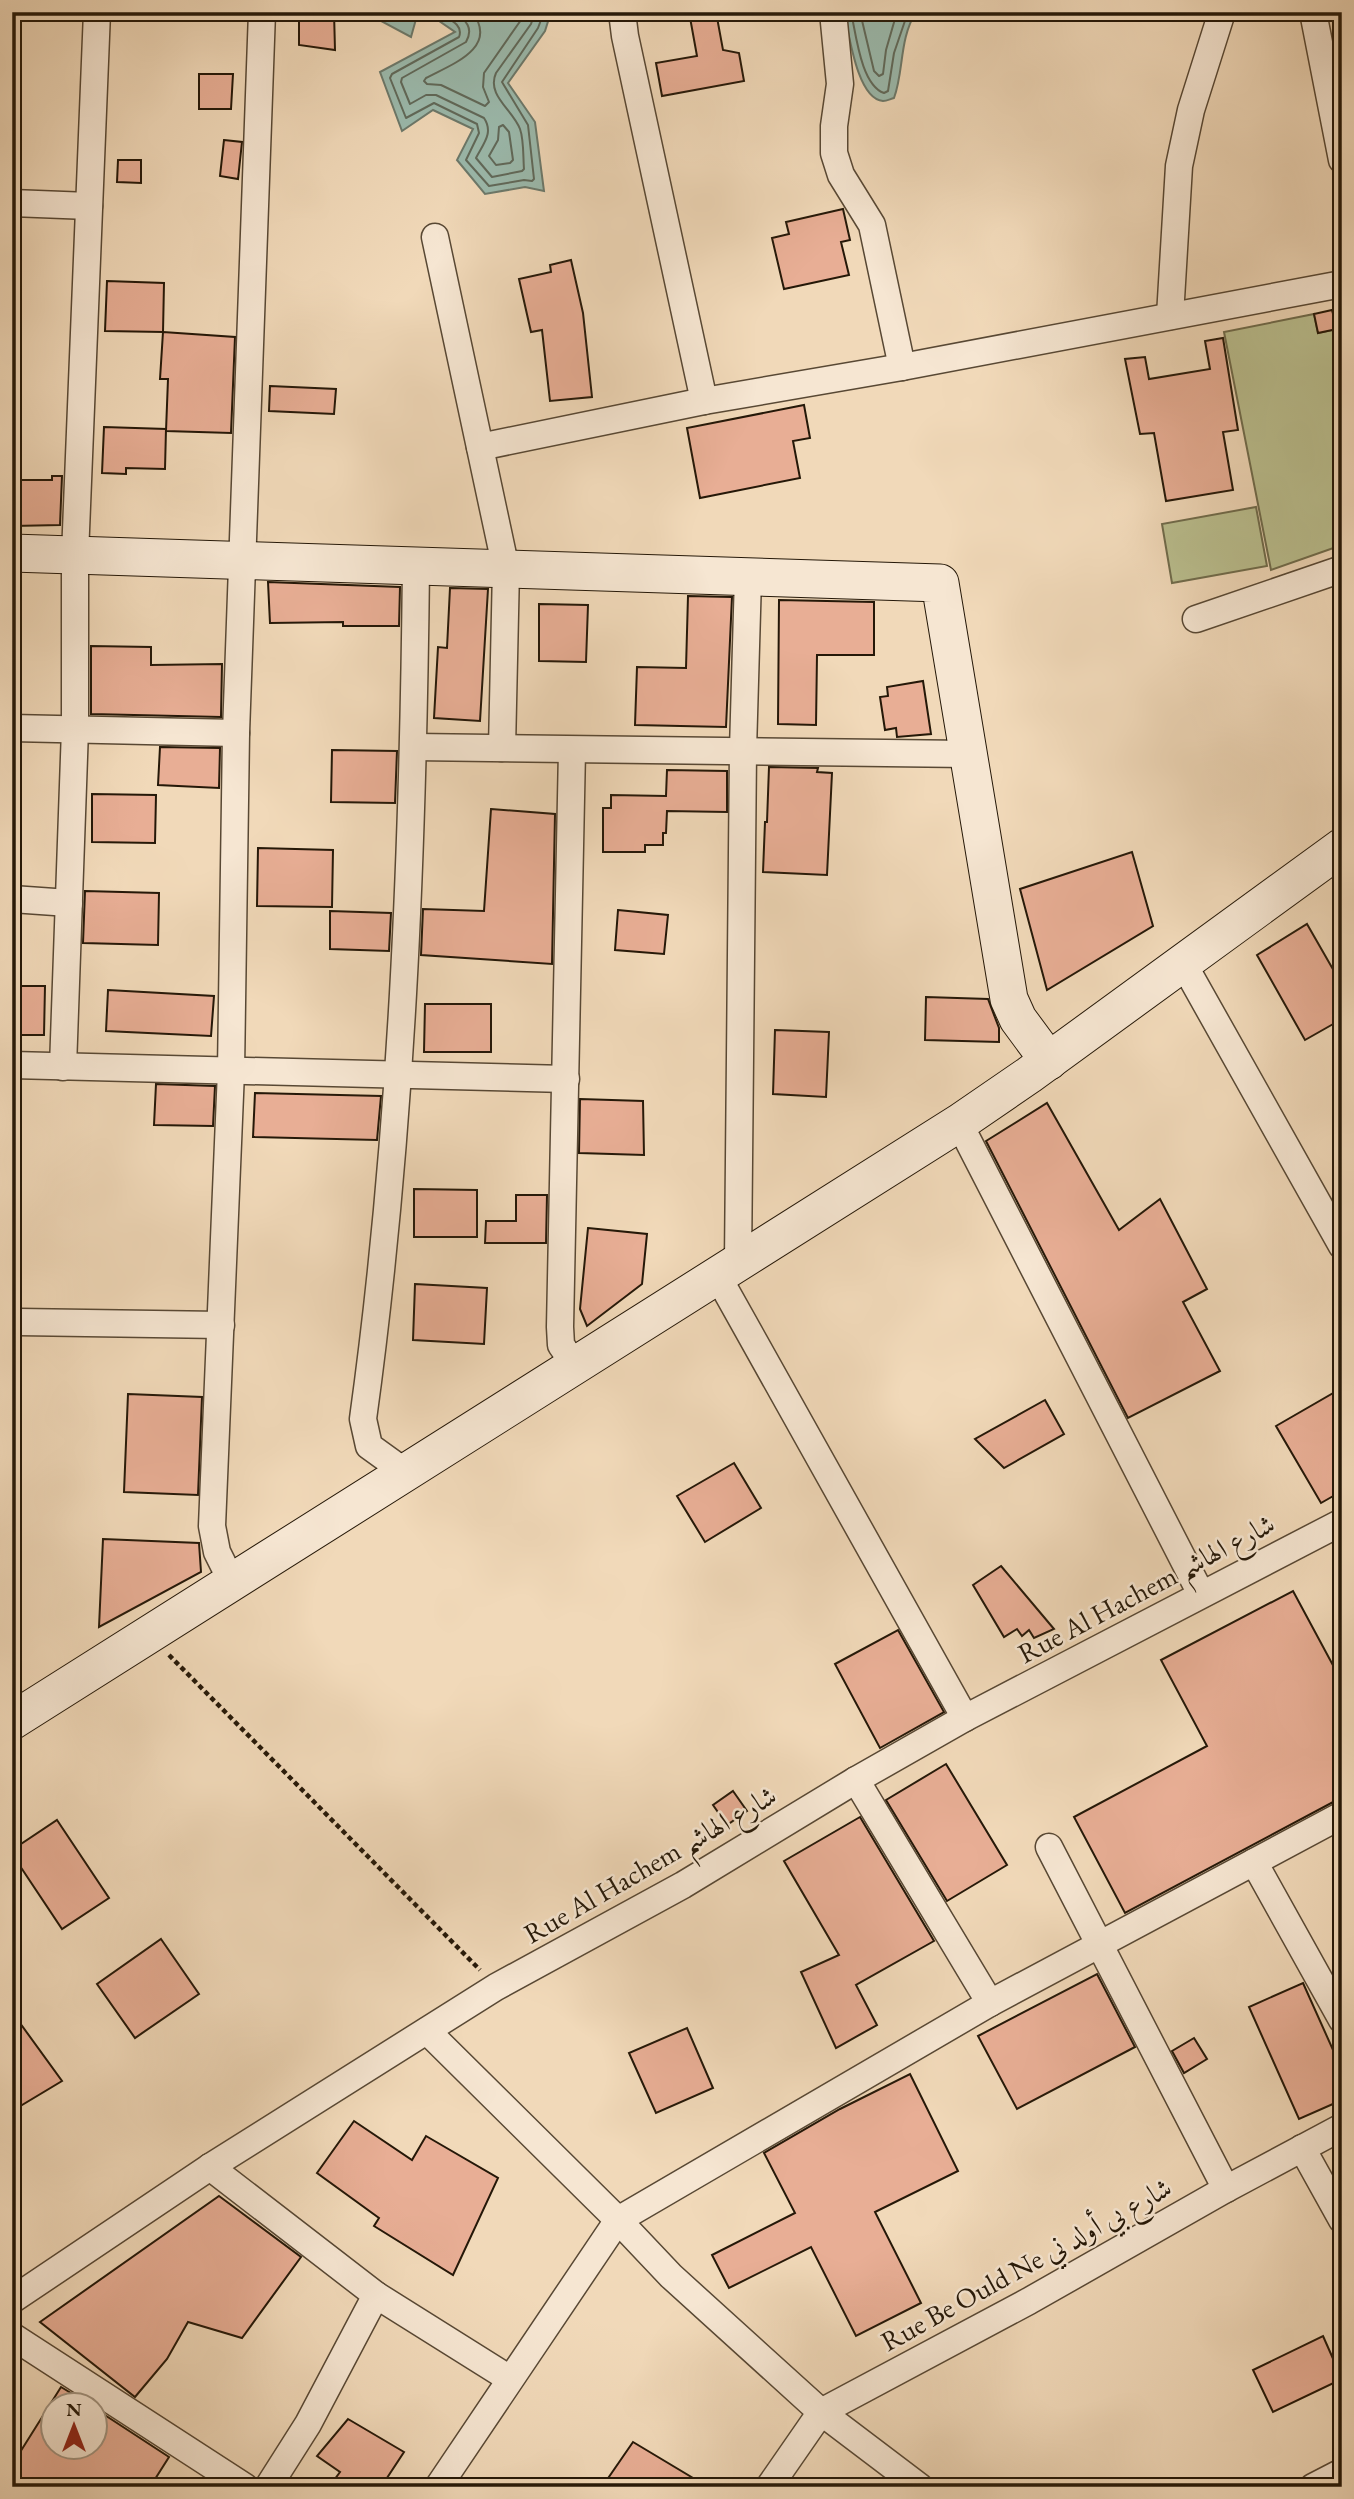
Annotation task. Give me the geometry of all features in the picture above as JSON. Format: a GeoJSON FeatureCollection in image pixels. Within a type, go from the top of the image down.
{"type":"FeatureCollection","features":[{"type":"Feature","properties":{"kind":"street"},"geometry":{"type":"LineString","coordinates":[[63,1067],[75,729],[75,555],[97,12]]}},
{"type":"Feature","properties":{"kind":"street"},"geometry":{"type":"LineString","coordinates":[[232,1582],[217,1552],[212,1526],[231,1071],[236,733],[262,12]]}},
{"type":"Feature","properties":{"kind":"street"},"geometry":{"type":"LineString","coordinates":[[622,12],[704,401]]}},
{"type":"Feature","properties":{"kind":"street"},"geometry":{"type":"LineString","coordinates":[[833,12],[840,84],[834,126],[834,153],[841,175],[872,225],[902,367]]}},
{"type":"Feature","properties":{"kind":"street"},"geometry":{"type":"LineString","coordinates":[[1170,316],[1178,166],[1191,110],[1222,12]]}},
{"type":"Feature","properties":{"kind":"street"},"geometry":{"type":"LineString","coordinates":[[1313,12],[1342,160]]}},
{"type":"Feature","properties":{"kind":"street"},"geometry":{"type":"LineString","coordinates":[[12,203],[89,206]]}},
{"type":"Feature","properties":{"kind":"street"},"geometry":{"type":"LineString","coordinates":[[435,237],[506,569],[502,748]]}},
{"type":"Feature","properties":{"kind":"street"},"geometry":{"type":"LineString","coordinates":[[480,447],[704,401],[902,367],[1342,284]]}},
{"type":"Feature","properties":{"kind":"street"},"geometry":{"type":"LineString","coordinates":[[12,553],[940,583],[1009,999],[1018,1019],[1049,1061]]}},
{"type":"Feature","properties":{"kind":"street"},"geometry":{"type":"LineString","coordinates":[[405,1472],[369,1446],[363,1419],[399,1075],[414,747],[416,566]]}},
{"type":"Feature","properties":{"kind":"street"},"geometry":{"type":"LineString","coordinates":[[1196,619],[1342,569]]}},
{"type":"Feature","properties":{"kind":"street"},"geometry":{"type":"LineString","coordinates":[[748,577],[727,1269],[965,1718]]}},
{"type":"Feature","properties":{"kind":"street"},"geometry":{"type":"LineString","coordinates":[[12,728],[236,733]]}},
{"type":"Feature","properties":{"kind":"street"},"geometry":{"type":"LineString","coordinates":[[414,747],[968,754]]}},
{"type":"Feature","properties":{"kind":"street"},"geometry":{"type":"LineString","coordinates":[[572,750],[560,1327],[561,1345],[575,1365]]}},
{"type":"Feature","properties":{"kind":"street"},"geometry":{"type":"LineString","coordinates":[[12,1721],[959,1123],[1049,1061],[1342,847]]}},
{"type":"Feature","properties":{"kind":"street"},"geometry":{"type":"LineString","coordinates":[[12,899],[69,903]]}},
{"type":"Feature","properties":{"kind":"street"},"geometry":{"type":"LineString","coordinates":[[1184,963],[1342,1247]]}},
{"type":"Feature","properties":{"kind":"street"},"geometry":{"type":"LineString","coordinates":[[12,1065],[566,1079]]}},
{"type":"Feature","properties":{"kind":"street"},"geometry":{"type":"LineString","coordinates":[[959,1123],[1201,1594]]}},
{"type":"Feature","properties":{"kind":"street"},"geometry":{"type":"LineString","coordinates":[[19,1322],[221,1325]]}},
{"type":"Feature","properties":{"kind":"street","name":"Rue Al Hachem شارع الهاشم"},"geometry":{"type":"LineString","coordinates":[[12,2300],[210,2167],[496,1987],[683,1885],[856,1780],[965,1718],[1342,1522]]}},
{"type":"Feature","properties":{"kind":"street"},"geometry":{"type":"LineString","coordinates":[[856,1780],[990,2003]]}},
{"type":"Feature","properties":{"kind":"street"},"geometry":{"type":"LineString","coordinates":[[438,2487],[618,2220],[990,2003],[1342,1815]]}},
{"type":"Feature","properties":{"kind":"street"},"geometry":{"type":"LineString","coordinates":[[1049,1847],[1226,2189]]}},
{"type":"Feature","properties":{"kind":"street"},"geometry":{"type":"LineString","coordinates":[[1254,1863],[1342,2020]]}},
{"type":"Feature","properties":{"kind":"street"},"geometry":{"type":"LineString","coordinates":[[426,2031],[618,2220],[671,2276],[821,2412],[920,2487]]}},
{"type":"Feature","properties":{"kind":"street","name":"Rue Be Ould Ne شارع بي أولد ني"},"geometry":{"type":"LineString","coordinates":[[769,2487],[821,2412],[1029,2301],[1226,2189],[1342,2127]]}},
{"type":"Feature","properties":{"kind":"street"},"geometry":{"type":"LineString","coordinates":[[1302,2148],[1342,2220]]}},
{"type":"Feature","properties":{"kind":"street"},"geometry":{"type":"LineString","coordinates":[[210,2167],[376,2295],[510,2379]]}},
{"type":"Feature","properties":{"kind":"street"},"geometry":{"type":"LineString","coordinates":[[268,2487],[308,2424],[376,2295]]}},
{"type":"Feature","properties":{"kind":"street"},"geometry":{"type":"LineString","coordinates":[[12,2336],[245,2487]]}},
{"type":"Feature","properties":{"kind":"street"},"geometry":{"type":"LineString","coordinates":[[1313,2487],[1342,2472]]}},
{"type":"Feature","properties":{"kind":"path"},"geometry":{"type":"LineString","coordinates":[[149,1634],[496,1987]]}},
{"type":"Feature","properties":{"kind":"green space"},"geometry":{"type":"Polygon","coordinates":[[[1314,314],[1318,333],[1337,329],[1342,346],[1342,545],[1271,570],[1224,332],[1314,314]]]}},
{"type":"Feature","properties":{"kind":"green space"},"geometry":{"type":"Polygon","coordinates":[[[1256,507],[1267,566],[1172,583],[1162,524],[1256,507]]]}},
{"type":"Feature","properties":{"kind":"water"},"geometry":{"type":"Polygon","coordinates":[[[399,12],[418,12],[411,37],[379,20],[399,12]]]}},
{"type":"Feature","properties":{"kind":"water"},"geometry":{"type":"Polygon","coordinates":[[[426,12],[551,12],[545,31],[508,83],[535,122],[544,191],[525,187],[485,194],[457,160],[473,129],[433,110],[402,131],[380,72],[455,32],[426,12]]]}},
{"type":"Feature","properties":{"kind":"water"},"geometry":{"type":"Polygon","coordinates":[[[844,12],[916,12],[904,44],[894,98],[883,101],[874,97],[867,89],[856,64],[844,12]]]}},
{"type":"Feature","properties":{"kind":"building"},"geometry":{"type":"Polygon","coordinates":[[[299,12],[334,12],[335,50],[299,45],[299,12]]]}},
{"type":"Feature","properties":{"kind":"building"},"geometry":{"type":"Polygon","coordinates":[[[689,12],[716,12],[723,50],[739,53],[744,81],[662,96],[656,63],[697,56],[689,12]]]}},
{"type":"Feature","properties":{"kind":"building"},"geometry":{"type":"Polygon","coordinates":[[[199,74],[233,74],[231,109],[199,109],[199,74]]]}},
{"type":"Feature","properties":{"kind":"building"},"geometry":{"type":"Polygon","coordinates":[[[224,140],[242,142],[238,179],[220,176],[224,140]]]}},
{"type":"Feature","properties":{"kind":"building"},"geometry":{"type":"Polygon","coordinates":[[[118,160],[141,160],[141,183],[117,182],[118,160]]]}},
{"type":"Feature","properties":{"kind":"building"},"geometry":{"type":"Polygon","coordinates":[[[843,209],[850,240],[841,242],[849,275],[784,289],[772,238],[789,234],[786,222],[843,209]]]}},
{"type":"Feature","properties":{"kind":"building"},"geometry":{"type":"Polygon","coordinates":[[[571,260],[583,313],[592,397],[550,401],[542,330],[531,332],[519,279],[551,272],[550,265],[571,260]]]}},
{"type":"Feature","properties":{"kind":"building"},"geometry":{"type":"Polygon","coordinates":[[[107,281],[164,283],[163,332],[105,331],[107,281]]]}},
{"type":"Feature","properties":{"kind":"building"},"geometry":{"type":"Polygon","coordinates":[[[1332,310],[1337,329],[1318,333],[1314,314],[1332,310]]]}},
{"type":"Feature","properties":{"kind":"building"},"geometry":{"type":"Polygon","coordinates":[[[163,332],[235,337],[231,433],[166,431],[168,379],[160,379],[163,332]]]}},
{"type":"Feature","properties":{"kind":"building"},"geometry":{"type":"Polygon","coordinates":[[[1223,338],[1238,430],[1223,432],[1233,490],[1166,501],[1154,433],[1140,434],[1125,359],[1145,357],[1149,379],[1210,369],[1205,341],[1223,338]]]}},
{"type":"Feature","properties":{"kind":"building"},"geometry":{"type":"Polygon","coordinates":[[[270,386],[336,389],[334,414],[269,411],[270,386]]]}},
{"type":"Feature","properties":{"kind":"building"},"geometry":{"type":"Polygon","coordinates":[[[804,405],[810,438],[793,441],[800,478],[700,498],[687,428],[804,405]]]}},
{"type":"Feature","properties":{"kind":"building"},"geometry":{"type":"Polygon","coordinates":[[[104,427],[166,429],[165,469],[126,468],[126,474],[102,473],[104,427]]]}},
{"type":"Feature","properties":{"kind":"building"},"geometry":{"type":"Polygon","coordinates":[[[52,476],[62,476],[60,525],[13,526],[12,480],[52,480],[52,476]]]}},
{"type":"Feature","properties":{"kind":"building"},"geometry":{"type":"Polygon","coordinates":[[[268,582],[400,587],[399,626],[343,626],[343,622],[270,623],[268,582]]]}},
{"type":"Feature","properties":{"kind":"building"},"geometry":{"type":"Polygon","coordinates":[[[450,588],[488,589],[480,721],[434,718],[438,647],[447,648],[450,588]]]}},
{"type":"Feature","properties":{"kind":"building"},"geometry":{"type":"Polygon","coordinates":[[[688,596],[732,597],[726,727],[635,725],[637,667],[686,668],[688,596]]]}},
{"type":"Feature","properties":{"kind":"building"},"geometry":{"type":"Polygon","coordinates":[[[779,600],[874,602],[874,655],[817,655],[816,725],[778,724],[779,600]]]}},
{"type":"Feature","properties":{"kind":"building"},"geometry":{"type":"Polygon","coordinates":[[[539,604],[588,605],[586,662],[539,661],[539,604]]]}},
{"type":"Feature","properties":{"kind":"building"},"geometry":{"type":"Polygon","coordinates":[[[91,646],[151,647],[151,665],[222,664],[221,717],[91,714],[91,646]]]}},
{"type":"Feature","properties":{"kind":"building"},"geometry":{"type":"Polygon","coordinates":[[[923,681],[931,734],[897,737],[896,728],[885,730],[880,697],[888,696],[887,687],[923,681]]]}},
{"type":"Feature","properties":{"kind":"building"},"geometry":{"type":"Polygon","coordinates":[[[160,747],[220,748],[219,788],[158,785],[160,747]]]}},
{"type":"Feature","properties":{"kind":"building"},"geometry":{"type":"Polygon","coordinates":[[[332,750],[397,751],[395,803],[331,802],[332,750]]]}},
{"type":"Feature","properties":{"kind":"building"},"geometry":{"type":"Polygon","coordinates":[[[769,767],[818,768],[817,772],[832,773],[827,875],[763,872],[769,767]]]}},
{"type":"Feature","properties":{"kind":"building"},"geometry":{"type":"Polygon","coordinates":[[[667,770],[727,771],[727,812],[667,811],[663,845],[645,845],[645,852],[603,852],[603,808],[611,808],[611,795],[666,796],[667,770]]]}},
{"type":"Feature","properties":{"kind":"building"},"geometry":{"type":"Polygon","coordinates":[[[92,794],[156,795],[155,843],[92,842],[92,794]]]}},
{"type":"Feature","properties":{"kind":"building"},"geometry":{"type":"Polygon","coordinates":[[[491,809],[555,814],[552,964],[421,955],[423,909],[484,911],[491,809]]]}},
{"type":"Feature","properties":{"kind":"building"},"geometry":{"type":"Polygon","coordinates":[[[258,848],[333,850],[332,907],[257,906],[258,848]]]}},
{"type":"Feature","properties":{"kind":"building"},"geometry":{"type":"Polygon","coordinates":[[[1132,852],[1153,926],[1047,990],[1020,889],[1132,852]]]}},
{"type":"Feature","properties":{"kind":"building"},"geometry":{"type":"Polygon","coordinates":[[[85,891],[159,893],[158,945],[83,943],[85,891]]]}},
{"type":"Feature","properties":{"kind":"building"},"geometry":{"type":"Polygon","coordinates":[[[618,910],[668,915],[664,954],[615,950],[618,910]]]}},
{"type":"Feature","properties":{"kind":"building"},"geometry":{"type":"Polygon","coordinates":[[[330,911],[391,913],[389,951],[330,949],[330,911]]]}},
{"type":"Feature","properties":{"kind":"building"},"geometry":{"type":"Polygon","coordinates":[[[1307,924],[1342,985],[1342,1019],[1305,1040],[1257,955],[1307,924]]]}},
{"type":"Feature","properties":{"kind":"building"},"geometry":{"type":"Polygon","coordinates":[[[12,986],[45,986],[44,1035],[12,1035],[12,986]]]}},
{"type":"Feature","properties":{"kind":"building"},"geometry":{"type":"Polygon","coordinates":[[[108,990],[214,996],[211,1036],[106,1031],[108,990]]]}},
{"type":"Feature","properties":{"kind":"building"},"geometry":{"type":"Polygon","coordinates":[[[926,997],[988,999],[999,1028],[999,1042],[925,1040],[926,997]]]}},
{"type":"Feature","properties":{"kind":"building"},"geometry":{"type":"Polygon","coordinates":[[[425,1004],[491,1004],[491,1052],[424,1052],[425,1004]]]}},
{"type":"Feature","properties":{"kind":"building"},"geometry":{"type":"Polygon","coordinates":[[[775,1030],[829,1032],[826,1097],[773,1094],[775,1030]]]}},
{"type":"Feature","properties":{"kind":"building"},"geometry":{"type":"Polygon","coordinates":[[[156,1084],[215,1086],[213,1126],[154,1125],[156,1084]]]}},
{"type":"Feature","properties":{"kind":"building"},"geometry":{"type":"Polygon","coordinates":[[[255,1093],[381,1096],[377,1140],[253,1137],[255,1093]]]}},
{"type":"Feature","properties":{"kind":"building"},"geometry":{"type":"Polygon","coordinates":[[[580,1099],[643,1101],[644,1155],[579,1153],[580,1099]]]}},
{"type":"Feature","properties":{"kind":"building"},"geometry":{"type":"Polygon","coordinates":[[[1047,1103],[1119,1230],[1160,1199],[1207,1289],[1183,1302],[1220,1371],[1128,1418],[986,1141],[1047,1103]]]}},
{"type":"Feature","properties":{"kind":"building"},"geometry":{"type":"Polygon","coordinates":[[[414,1189],[477,1190],[477,1237],[414,1237],[414,1189]]]}},
{"type":"Feature","properties":{"kind":"building"},"geometry":{"type":"Polygon","coordinates":[[[516,1195],[547,1195],[546,1243],[485,1243],[486,1221],[516,1221],[516,1195]]]}},
{"type":"Feature","properties":{"kind":"building"},"geometry":{"type":"Polygon","coordinates":[[[588,1228],[647,1234],[642,1284],[587,1326],[580,1309],[588,1228]]]}},
{"type":"Feature","properties":{"kind":"building"},"geometry":{"type":"Polygon","coordinates":[[[415,1284],[487,1288],[484,1344],[413,1340],[415,1284]]]}},
{"type":"Feature","properties":{"kind":"building"},"geometry":{"type":"Polygon","coordinates":[[[1342,1388],[1342,1491],[1321,1503],[1276,1426],[1342,1388]]]}},
{"type":"Feature","properties":{"kind":"building"},"geometry":{"type":"Polygon","coordinates":[[[128,1394],[202,1397],[198,1495],[124,1492],[128,1394]]]}},
{"type":"Feature","properties":{"kind":"building"},"geometry":{"type":"Polygon","coordinates":[[[1045,1400],[1064,1434],[1004,1468],[975,1439],[1045,1400]]]}},
{"type":"Feature","properties":{"kind":"building"},"geometry":{"type":"Polygon","coordinates":[[[734,1463],[761,1508],[705,1542],[677,1496],[734,1463]]]}},
{"type":"Feature","properties":{"kind":"building"},"geometry":{"type":"Polygon","coordinates":[[[103,1539],[199,1543],[201,1572],[99,1627],[103,1539]]]}},
{"type":"Feature","properties":{"kind":"building"},"geometry":{"type":"Polygon","coordinates":[[[1001,1566],[1054,1629],[1034,1638],[1029,1630],[1022,1636],[1017,1629],[1004,1637],[973,1585],[1001,1566]]]}},
{"type":"Feature","properties":{"kind":"building"},"geometry":{"type":"Polygon","coordinates":[[[1293,1591],[1342,1682],[1342,1799],[1125,1913],[1074,1817],[1207,1746],[1161,1660],[1293,1591]]]}},
{"type":"Feature","properties":{"kind":"building"},"geometry":{"type":"Polygon","coordinates":[[[898,1630],[944,1712],[880,1748],[835,1664],[898,1630]]]}},
{"type":"Feature","properties":{"kind":"building"},"geometry":{"type":"Polygon","coordinates":[[[946,1764],[1007,1865],[947,1901],[886,1800],[946,1764]]]}},
{"type":"Feature","properties":{"kind":"building"},"geometry":{"type":"Polygon","coordinates":[[[733,1791],[747,1811],[727,1825],[713,1805],[733,1791]]]}},
{"type":"Feature","properties":{"kind":"building"},"geometry":{"type":"Polygon","coordinates":[[[860,1817],[934,1941],[856,1985],[877,2025],[836,2048],[801,1972],[839,1955],[784,1861],[860,1817]]]}},
{"type":"Feature","properties":{"kind":"building"},"geometry":{"type":"Polygon","coordinates":[[[57,1820],[109,1898],[62,1929],[12,1854],[12,1850],[57,1820]]]}},
{"type":"Feature","properties":{"kind":"building"},"geometry":{"type":"Polygon","coordinates":[[[161,1939],[199,1994],[135,2038],[97,1984],[161,1939]]]}},
{"type":"Feature","properties":{"kind":"building"},"geometry":{"type":"Polygon","coordinates":[[[1097,1974],[1135,2047],[1017,2109],[978,2036],[1097,1974]]]}},
{"type":"Feature","properties":{"kind":"building"},"geometry":{"type":"Polygon","coordinates":[[[1303,1983],[1342,2070],[1342,2100],[1299,2119],[1249,2007],[1303,1983]]]}},
{"type":"Feature","properties":{"kind":"building"},"geometry":{"type":"Polygon","coordinates":[[[12,2012],[62,2081],[12,2111],[12,2012]]]}},
{"type":"Feature","properties":{"kind":"building"},"geometry":{"type":"Polygon","coordinates":[[[687,2028],[713,2088],[656,2113],[629,2053],[687,2028]]]}},
{"type":"Feature","properties":{"kind":"building"},"geometry":{"type":"Polygon","coordinates":[[[1194,2038],[1207,2059],[1184,2073],[1172,2051],[1194,2038]]]}},
{"type":"Feature","properties":{"kind":"building"},"geometry":{"type":"Polygon","coordinates":[[[910,2074],[958,2171],[875,2212],[921,2303],[856,2336],[811,2247],[729,2288],[712,2255],[795,2213],[764,2153],[840,2109],[910,2074]]]}},
{"type":"Feature","properties":{"kind":"building"},"geometry":{"type":"Polygon","coordinates":[[[354,2121],[412,2160],[426,2136],[498,2178],[453,2275],[374,2226],[379,2218],[317,2173],[354,2121]]]}},
{"type":"Feature","properties":{"kind":"building"},"geometry":{"type":"Polygon","coordinates":[[[219,2196],[301,2257],[242,2338],[188,2322],[167,2359],[135,2397],[40,2322],[219,2196]]]}},
{"type":"Feature","properties":{"kind":"building"},"geometry":{"type":"Polygon","coordinates":[[[1323,2336],[1342,2379],[1273,2412],[1253,2370],[1323,2336]]]}},
{"type":"Feature","properties":{"kind":"building"},"geometry":{"type":"Polygon","coordinates":[[[108,2417],[169,2457],[150,2487],[12,2487],[12,2465],[38,2424],[38,2460],[108,2460],[108,2417]]]}},
{"type":"Feature","properties":{"kind":"building"},"geometry":{"type":"Polygon","coordinates":[[[348,2419],[404,2452],[381,2487],[329,2487],[340,2472],[317,2456],[348,2419]]]}},
{"type":"Feature","properties":{"kind":"building"},"geometry":{"type":"Polygon","coordinates":[[[633,2442],[708,2487],[602,2487],[633,2442]]]}}]}
